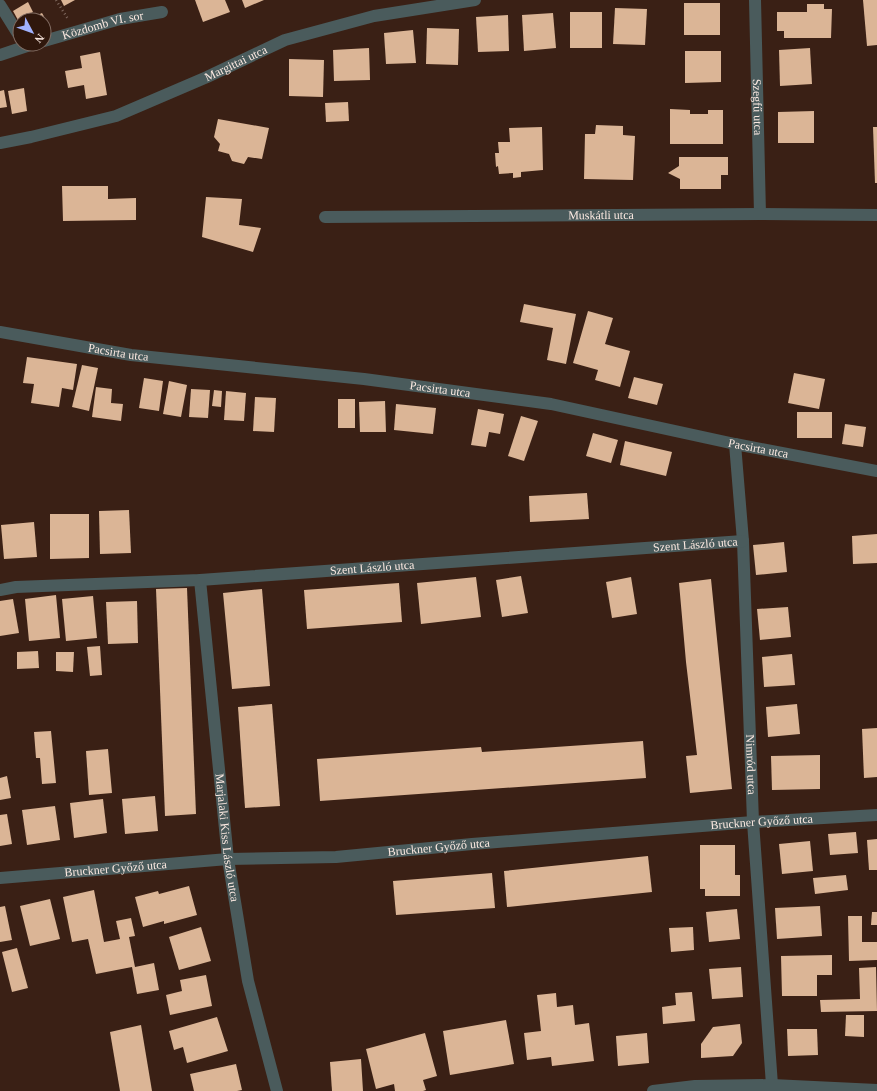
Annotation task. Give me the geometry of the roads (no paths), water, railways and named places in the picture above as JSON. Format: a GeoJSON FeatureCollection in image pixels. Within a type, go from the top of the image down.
{"type":"FeatureCollection","features":[{"type":"Feature","properties":{"kind":"street","name":"Margittai utca"},"geometry":{"type":"LineString","coordinates":[[0,143],[116,116],[207,77],[285,40],[374,16],[475,0]]}},
{"type":"Feature","properties":{"kind":"street","name":"Szegfű utca"},"geometry":{"type":"LineString","coordinates":[[755,0],[760,214]]}},
{"type":"Feature","properties":{"kind":"street"},"geometry":{"type":"LineString","coordinates":[[0,5],[12,23]]}},
{"type":"Feature","properties":{"kind":"street","name":"Közdomb VI. sor"},"geometry":{"type":"LineString","coordinates":[[52,38],[120,19],[162,12]]}},
{"type":"Feature","properties":{"kind":"street"},"geometry":{"type":"LineString","coordinates":[[0,55],[12,49]]}},
{"type":"Feature","properties":{"kind":"street","name":"Muskátli utca"},"geometry":{"type":"LineString","coordinates":[[325,217],[760,214],[877,215]]}},
{"type":"Feature","properties":{"kind":"street","name":"Pacsirta utca"},"geometry":{"type":"LineString","coordinates":[[0,332],[131,355],[364,379],[551,404],[735,444],[877,471]]}},
{"type":"Feature","properties":{"kind":"street","name":"Nimród utca"},"geometry":{"type":"LineString","coordinates":[[735,444],[743,541],[753,822],[772,1085]]}},
{"type":"Feature","properties":{"kind":"street","name":"Szent László utca"},"geometry":{"type":"LineString","coordinates":[[0,590],[16,587],[200,580],[743,541]]}},
{"type":"Feature","properties":{"kind":"street","name":"Marjalaki Kiss László utca"},"geometry":{"type":"LineString","coordinates":[[200,580],[228,859],[248,981],[277,1091]]}},
{"type":"Feature","properties":{"kind":"street","name":"Bruckner Győző utca"},"geometry":{"type":"LineString","coordinates":[[0,878],[228,859],[336,857],[480,843],[753,822],[877,815]]}},
{"type":"Feature","properties":{"kind":"street"},"geometry":{"type":"LineString","coordinates":[[653,1091],[695,1086],[772,1085],[877,1090]]}}]}
